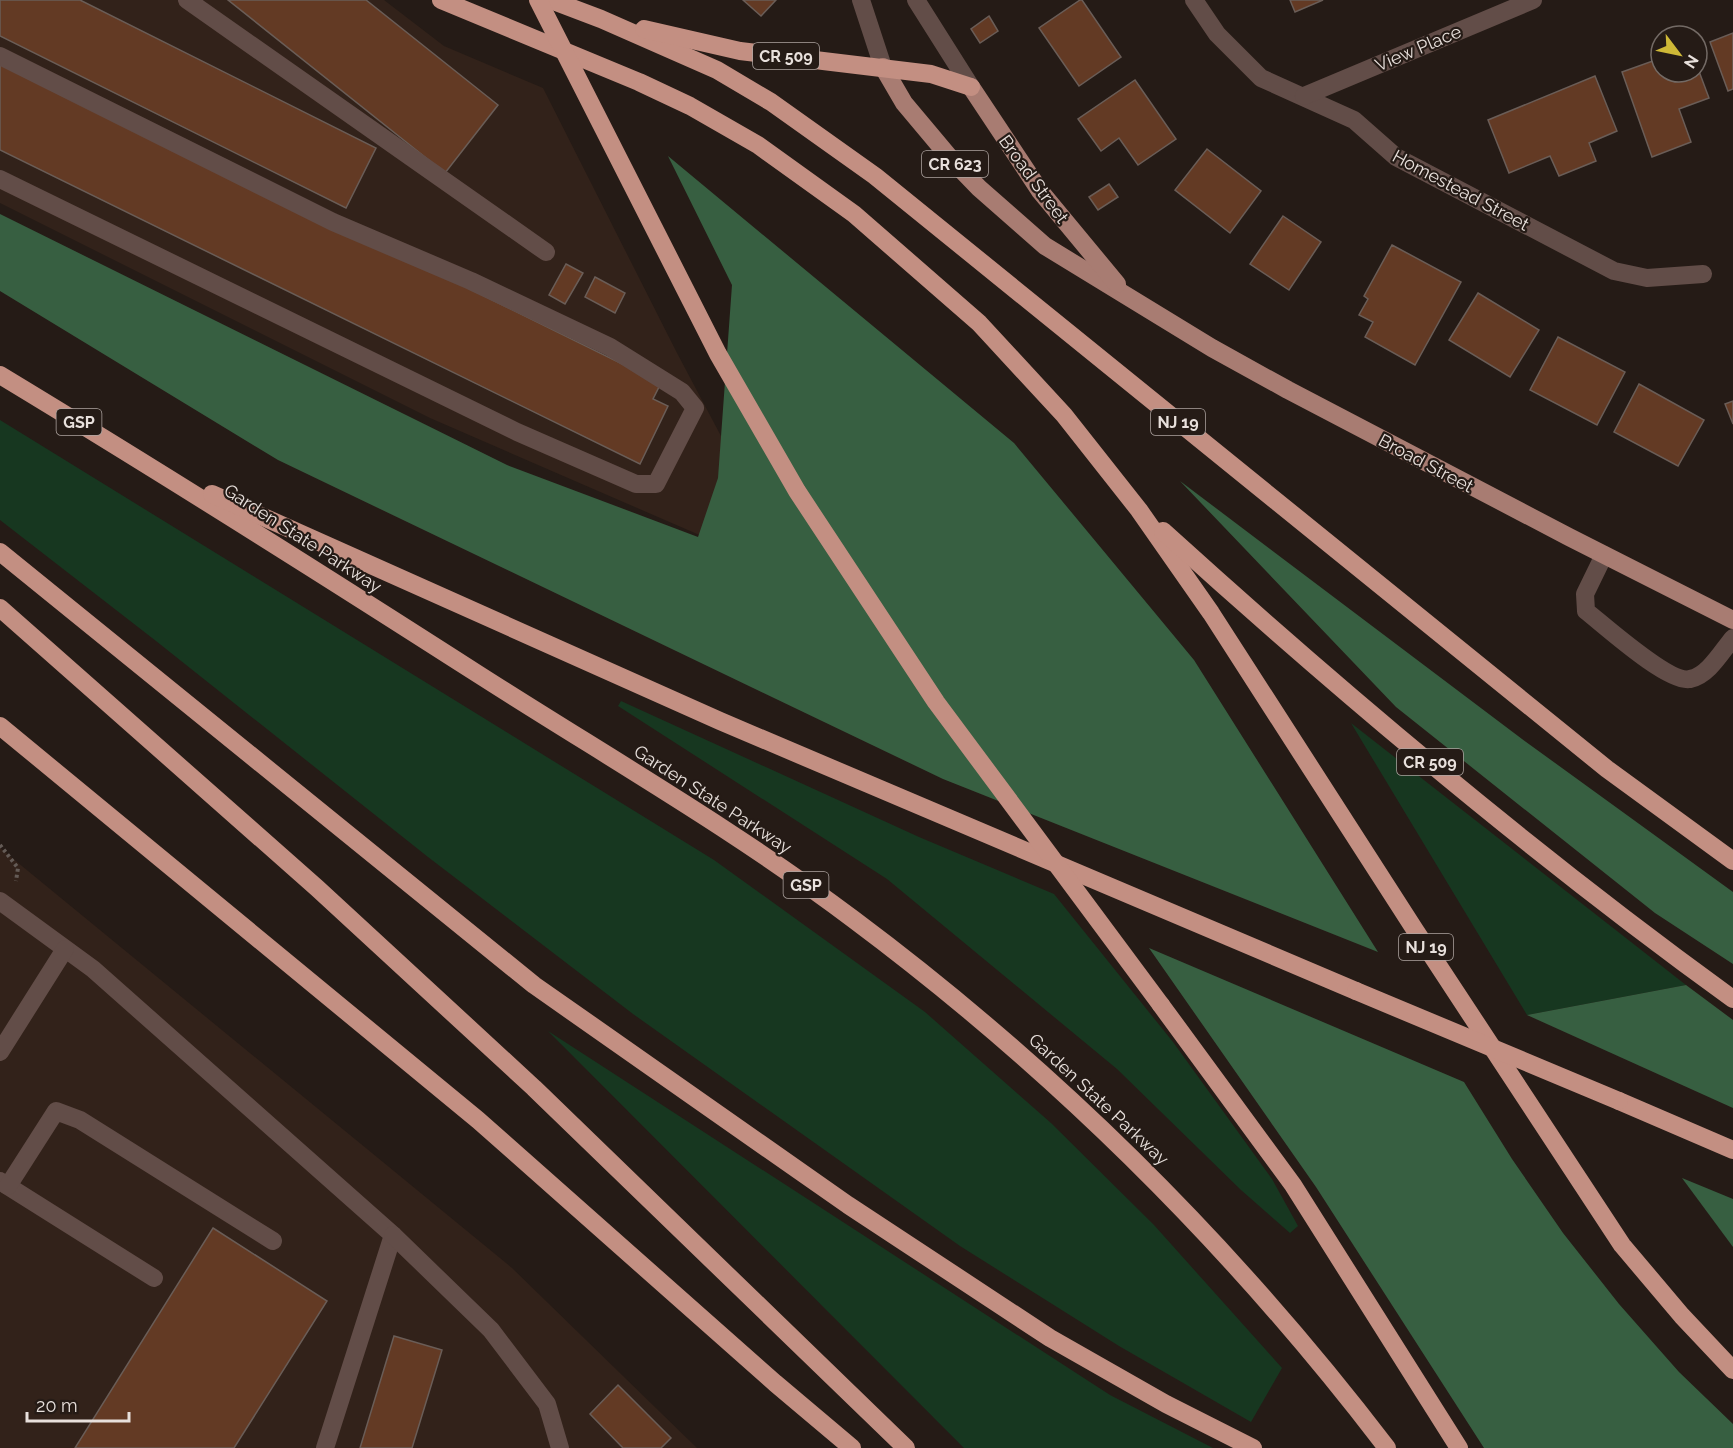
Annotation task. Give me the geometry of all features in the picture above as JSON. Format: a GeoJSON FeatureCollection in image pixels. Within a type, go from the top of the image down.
{"type":"FeatureCollection","features":[{"type":"Feature","properties":{"kind":"highway","name":"NJ 19"},"geometry":{"type":"LineString","coordinates":[[441,0],[639,82],[690,106],[758,145],[854,214],[979,323],[1064,415],[1139,510],[1211,613],[1428,950],[1622,1245],[1682,1316],[1733,1370]]}},
{"type":"Feature","properties":{"kind":"highway"},"geometry":{"type":"LineString","coordinates":[[538,0],[717,354],[797,491],[936,702],[1293,1185],[1459,1448]]}},
{"type":"Feature","properties":{"kind":"highway","name":"NJ 19"},"geometry":{"type":"LineString","coordinates":[[551,0],[601,19],[717,70],[771,102],[875,176],[1607,769],[1733,861]]}},
{"type":"Feature","properties":{"kind":"highway","name":"CR 509"},"geometry":{"type":"LineString","coordinates":[[601,19],[740,51],[931,74],[970,87]]}},
{"type":"Feature","properties":{"kind":"highway","name":"Garden State Parkway"},"geometry":{"type":"LineString","coordinates":[[0,375],[158,470],[569,732],[736,835],[851,917],[944,989],[1020,1053],[1160,1185],[1290,1328],[1388,1448]]}},
{"type":"Feature","properties":{"kind":"highway"},"geometry":{"type":"LineString","coordinates":[[158,470],[720,721],[1733,1150]]}},
{"type":"Feature","properties":{"kind":"highway","name":"CR 509"},"geometry":{"type":"LineString","coordinates":[[1139,510],[1282,638],[1560,870],[1733,999]]}},
{"type":"Feature","properties":{"kind":"highway"},"geometry":{"type":"LineString","coordinates":[[0,552],[534,985],[849,1205],[1050,1338],[1166,1404],[1253,1448]]}},
{"type":"Feature","properties":{"kind":"highway"},"geometry":{"type":"LineString","coordinates":[[0,608],[317,888],[526,1080],[906,1448]]}},
{"type":"Feature","properties":{"kind":"highway"},"geometry":{"type":"LineString","coordinates":[[0,726],[478,1120],[775,1383],[852,1448]]}},
{"type":"Feature","properties":{"kind":"main road","name":"Broad Street"},"geometry":{"type":"LineString","coordinates":[[883,67],[904,103],[951,159],[979,188],[1045,246],[1212,348],[1288,390],[1733,620]]}},
{"type":"Feature","properties":{"kind":"main road","name":"Broad Street"},"geometry":{"type":"LineString","coordinates":[[970,87],[1040,191],[1126,294]]}},
{"type":"Feature","properties":{"kind":"street"},"geometry":{"type":"LineString","coordinates":[[187,0],[546,252]]}},
{"type":"Feature","properties":{"kind":"street","name":"CR 623"},"geometry":{"type":"LineString","coordinates":[[861,0],[883,67]]}},
{"type":"Feature","properties":{"kind":"street"},"geometry":{"type":"LineString","coordinates":[[916,0],[970,87]]}},
{"type":"Feature","properties":{"kind":"street","name":"Homestead Street"},"geometry":{"type":"LineString","coordinates":[[1194,0],[1217,34],[1261,78],[1354,120],[1396,157],[1614,271],[1647,278],[1703,274]]}},
{"type":"Feature","properties":{"kind":"street","name":"View Place"},"geometry":{"type":"LineString","coordinates":[[1304,96],[1533,0]]}},
{"type":"Feature","properties":{"kind":"street"},"geometry":{"type":"LineString","coordinates":[[0,56],[333,222],[471,281],[610,347],[682,392],[695,408],[656,484],[636,484],[517,432],[0,179]]}},
{"type":"Feature","properties":{"kind":"street"},"geometry":{"type":"LineString","coordinates":[[1604,555],[1585,594],[1586,611],[1658,667],[1678,679],[1691,680],[1709,668],[1733,638]]}},
{"type":"Feature","properties":{"kind":"street"},"geometry":{"type":"LineString","coordinates":[[0,901],[93,969],[393,1235],[498,1339],[548,1404],[560,1448]]}},
{"type":"Feature","properties":{"kind":"street"},"geometry":{"type":"LineString","coordinates":[[0,1052],[64,949]]}},
{"type":"Feature","properties":{"kind":"street"},"geometry":{"type":"LineString","coordinates":[[154,1278],[4,1184],[56,1111],[80,1119],[273,1241]]}},
{"type":"Feature","properties":{"kind":"street"},"geometry":{"type":"LineString","coordinates":[[325,1448],[393,1235]]}},
{"type":"Feature","properties":{"kind":"shaded area"},"geometry":{"type":"Polygon","coordinates":[[[0,0],[384,0],[444,46],[543,88],[677,353],[739,470],[803,580],[430,418],[0,203],[0,0]]]}},
{"type":"Feature","properties":{"kind":"shaded area"},"geometry":{"type":"Polygon","coordinates":[[[0,848],[512,1268],[697,1448],[0,1448],[0,848]]]}},
{"type":"Feature","properties":{"kind":"green space"},"geometry":{"type":"Polygon","coordinates":[[[668,156],[1014,443],[1194,660],[1378,952],[943,779],[278,460],[0,291],[0,214],[507,465],[698,537],[718,478],[732,285],[668,156]]]}},
{"type":"Feature","properties":{"kind":"green space"},"geometry":{"type":"Polygon","coordinates":[[[0,420],[714,860],[925,1012],[1051,1123],[1154,1225],[1282,1368],[1251,1422],[1119,1346],[960,1246],[633,1014],[428,857],[0,520],[0,420]]]}},
{"type":"Feature","properties":{"kind":"green space"},"geometry":{"type":"Polygon","coordinates":[[[1180,481],[1522,739],[1733,892],[1733,964],[1655,913],[1396,707],[1180,481]]]}},
{"type":"Feature","properties":{"kind":"green space"},"geometry":{"type":"Polygon","coordinates":[[[621,701],[919,837],[1054,894],[1173,1042],[1272,1179],[1298,1226],[1290,1233],[1241,1190],[1117,1069],[887,879],[618,706],[621,701]]]}},
{"type":"Feature","properties":{"kind":"green space"},"geometry":{"type":"Polygon","coordinates":[[[1351,723],[1686,985],[1527,1015],[1351,723]]]}},
{"type":"Feature","properties":{"kind":"green space"},"geometry":{"type":"Polygon","coordinates":[[[1149,948],[1464,1082],[1512,1159],[1563,1233],[1619,1304],[1679,1372],[1733,1424],[1733,1448],[1484,1448],[1316,1187],[1149,948]]]}},
{"type":"Feature","properties":{"kind":"green space"},"geometry":{"type":"Polygon","coordinates":[[[1686,985],[1733,1020],[1733,1108],[1527,1015],[1686,985]]]}},
{"type":"Feature","properties":{"kind":"green space"},"geometry":{"type":"Polygon","coordinates":[[[548,1031],[1110,1395],[1213,1448],[964,1448],[548,1031]]]}},
{"type":"Feature","properties":{"kind":"green space"},"geometry":{"type":"Polygon","coordinates":[[[1682,1178],[1733,1199],[1733,1247],[1682,1178]]]}},
{"type":"Feature","properties":{"kind":"building"},"geometry":{"type":"Polygon","coordinates":[[[0,0],[80,0],[376,148],[346,208],[0,36],[0,0]]]}},
{"type":"Feature","properties":{"kind":"building"},"geometry":{"type":"Polygon","coordinates":[[[228,0],[366,0],[498,105],[445,173],[228,0]]]}},
{"type":"Feature","properties":{"kind":"building"},"geometry":{"type":"Polygon","coordinates":[[[743,0],[776,0],[761,16],[743,0]]]}},
{"type":"Feature","properties":{"kind":"building"},"geometry":{"type":"Polygon","coordinates":[[[1080,0],[1121,57],[1079,86],[1039,28],[1080,0]]]}},
{"type":"Feature","properties":{"kind":"building"},"geometry":{"type":"Polygon","coordinates":[[[1290,0],[1323,0],[1295,12],[1290,0]]]}},
{"type":"Feature","properties":{"kind":"building"},"geometry":{"type":"Polygon","coordinates":[[[989,16],[998,31],[980,43],[971,29],[989,16]]]}},
{"type":"Feature","properties":{"kind":"building"},"geometry":{"type":"Polygon","coordinates":[[[1733,33],[1733,89],[1728,91],[1710,42],[1733,33]]]}},
{"type":"Feature","properties":{"kind":"building"},"geometry":{"type":"Polygon","coordinates":[[[0,58],[661,383],[653,399],[668,406],[640,464],[0,150],[0,58]]]}},
{"type":"Feature","properties":{"kind":"building"},"geometry":{"type":"Polygon","coordinates":[[[1649,62],[1649,84],[1704,84],[1709,98],[1679,109],[1691,142],[1652,157],[1622,72],[1649,62]]]}},
{"type":"Feature","properties":{"kind":"building"},"geometry":{"type":"Polygon","coordinates":[[[1595,76],[1617,131],[1589,143],[1596,161],[1559,176],[1550,156],[1509,173],[1488,120],[1595,76]]]}},
{"type":"Feature","properties":{"kind":"building"},"geometry":{"type":"Polygon","coordinates":[[[1135,80],[1176,139],[1138,165],[1119,138],[1101,151],[1078,119],[1135,80]]]}},
{"type":"Feature","properties":{"kind":"building"},"geometry":{"type":"Polygon","coordinates":[[[1207,149],[1261,191],[1230,233],[1175,190],[1207,149]]]}},
{"type":"Feature","properties":{"kind":"building"},"geometry":{"type":"Polygon","coordinates":[[[1109,184],[1118,197],[1098,210],[1089,197],[1109,184]]]}},
{"type":"Feature","properties":{"kind":"building"},"geometry":{"type":"Polygon","coordinates":[[[1283,216],[1321,242],[1289,290],[1250,264],[1283,216]]]}},
{"type":"Feature","properties":{"kind":"building"},"geometry":{"type":"Polygon","coordinates":[[[1392,245],[1461,282],[1415,365],[1365,337],[1373,322],[1359,315],[1368,299],[1364,296],[1392,245]]]}},
{"type":"Feature","properties":{"kind":"building"},"geometry":{"type":"Polygon","coordinates":[[[566,264],[583,273],[565,304],[549,295],[566,264]]]}},
{"type":"Feature","properties":{"kind":"building"},"geometry":{"type":"Polygon","coordinates":[[[595,277],[625,293],[615,313],[585,297],[595,277]]]}},
{"type":"Feature","properties":{"kind":"building"},"geometry":{"type":"Polygon","coordinates":[[[1478,293],[1539,330],[1510,377],[1449,340],[1478,293]]]}},
{"type":"Feature","properties":{"kind":"building"},"geometry":{"type":"Polygon","coordinates":[[[1558,337],[1625,372],[1597,425],[1530,390],[1558,337]]]}},
{"type":"Feature","properties":{"kind":"building"},"geometry":{"type":"Polygon","coordinates":[[[1639,384],[1704,420],[1678,466],[1614,432],[1639,384]]]}},
{"type":"Feature","properties":{"kind":"building"},"geometry":{"type":"Polygon","coordinates":[[[1733,401],[1733,424],[1725,404],[1733,401]]]}},
{"type":"Feature","properties":{"kind":"building"},"geometry":{"type":"Polygon","coordinates":[[[213,1228],[327,1301],[234,1448],[75,1448],[213,1228]]]}},
{"type":"Feature","properties":{"kind":"building"},"geometry":{"type":"Polygon","coordinates":[[[394,1336],[442,1350],[412,1448],[360,1448],[394,1336]]]}},
{"type":"Feature","properties":{"kind":"building"},"geometry":{"type":"Polygon","coordinates":[[[618,1385],[671,1438],[661,1448],[623,1448],[590,1414],[618,1385]]]}}]}
